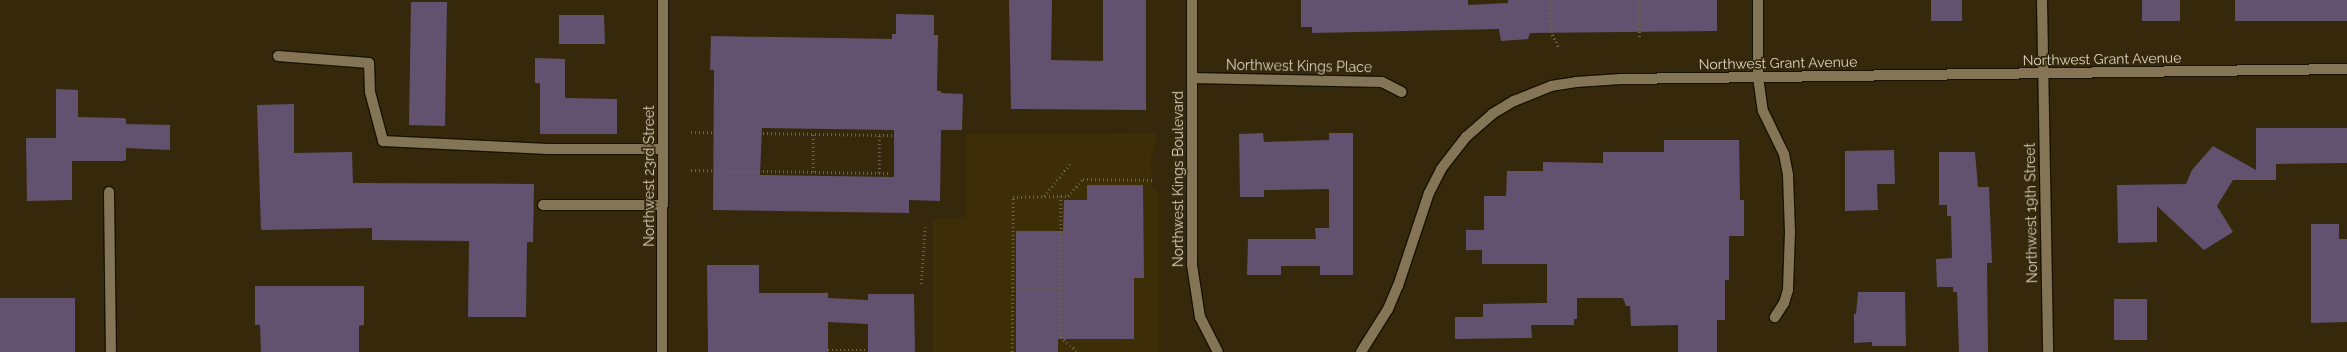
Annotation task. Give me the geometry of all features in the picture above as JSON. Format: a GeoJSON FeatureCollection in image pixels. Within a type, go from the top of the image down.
{"type":"FeatureCollection","features":[{"type":"Feature","properties":{"kind":"main road","name":"Northwest 23rd Street"},"geometry":{"type":"LineString","coordinates":[[662,352],[663,0]]}},
{"type":"Feature","properties":{"kind":"main road","name":"Northwest Kings Boulevard"},"geometry":{"type":"LineString","coordinates":[[1192,0],[1192,265],[1200,317],[1218,352]]}},
{"type":"Feature","properties":{"kind":"main road"},"geometry":{"type":"LineString","coordinates":[[1758,0],[1758,77],[1763,111],[1784,154],[1788,175],[1788,290],[1784,303],[1775,317]]}},
{"type":"Feature","properties":{"kind":"main road","name":"Northwest 19th Street"},"geometry":{"type":"LineString","coordinates":[[2042,0],[2048,352]]}},
{"type":"Feature","properties":{"kind":"main road"},"geometry":{"type":"LineString","coordinates":[[278,56],[369,63],[370,92],[383,142],[548,149],[663,149]]}},
{"type":"Feature","properties":{"kind":"main road","name":"Northwest Grant Avenue"},"geometry":{"type":"LineString","coordinates":[[1361,352],[1388,309],[1398,286],[1429,193],[1441,169],[1466,137],[1492,114],[1514,101],[1543,89],[1576,82],[1758,77],[2347,69]]}},
{"type":"Feature","properties":{"kind":"main road","name":"Northwest Kings Place"},"geometry":{"type":"LineString","coordinates":[[1192,78],[1382,82],[1402,92]]}},
{"type":"Feature","properties":{"kind":"main road"},"geometry":{"type":"LineString","coordinates":[[109,192],[111,352]]}},
{"type":"Feature","properties":{"kind":"main road"},"geometry":{"type":"LineString","coordinates":[[543,205],[663,205]]}},
{"type":"Feature","properties":{"kind":"path"},"geometry":{"type":"LineString","coordinates":[[1551,0],[1551,31],[1559,48]]}},
{"type":"Feature","properties":{"kind":"path"},"geometry":{"type":"LineString","coordinates":[[1639,0],[1640,39]]}},
{"type":"Feature","properties":{"kind":"path"},"geometry":{"type":"LineString","coordinates":[[691,132],[944,136]]}},
{"type":"Feature","properties":{"kind":"path"},"geometry":{"type":"LineString","coordinates":[[813,134],[813,172]]}},
{"type":"Feature","properties":{"kind":"path"},"geometry":{"type":"LineString","coordinates":[[879,135],[879,173]]}},
{"type":"Feature","properties":{"kind":"path"},"geometry":{"type":"LineString","coordinates":[[1043,196],[1070,164]]}},
{"type":"Feature","properties":{"kind":"path"},"geometry":{"type":"LineString","coordinates":[[691,170],[892,173]]}},
{"type":"Feature","properties":{"kind":"path"},"geometry":{"type":"LineString","coordinates":[[1012,352],[1012,196],[1068,196],[1083,179],[1155,180]]}},
{"type":"Feature","properties":{"kind":"path"},"geometry":{"type":"LineString","coordinates":[[1061,196],[1061,337],[1078,352]]}},
{"type":"Feature","properties":{"kind":"path"},"geometry":{"type":"LineString","coordinates":[[921,284],[925,227]]}},
{"type":"Feature","properties":{"kind":"path"},"geometry":{"type":"LineString","coordinates":[[1012,288],[1061,288]]}},
{"type":"Feature","properties":{"kind":"path"},"geometry":{"type":"LineString","coordinates":[[828,350],[868,350]]}},
{"type":"Feature","properties":{"kind":"shaded area"},"geometry":{"type":"Polygon","coordinates":[[[1156,133],[1156,145],[1151,156],[1152,186],[1159,195],[1159,352],[933,352],[933,219],[966,219],[966,134],[1156,133]]]}},
{"type":"Feature","properties":{"kind":"building"},"geometry":{"type":"Polygon","coordinates":[[[1009,0],[1052,0],[1051,60],[1103,61],[1103,0],[1146,0],[1146,110],[1011,109],[1009,0]]]}},
{"type":"Feature","properties":{"kind":"building"},"geometry":{"type":"Polygon","coordinates":[[[1301,0],[1468,0],[1468,5],[1508,3],[1508,0],[1717,0],[1717,31],[1530,33],[1528,39],[1501,41],[1499,29],[1312,33],[1312,27],[1301,27],[1301,0]]]}},
{"type":"Feature","properties":{"kind":"building"},"geometry":{"type":"Polygon","coordinates":[[[1931,0],[1962,0],[1962,21],[1931,21],[1931,0]]]}},
{"type":"Feature","properties":{"kind":"building"},"geometry":{"type":"Polygon","coordinates":[[[2142,0],[2180,0],[2180,21],[2142,21],[2142,0]]]}},
{"type":"Feature","properties":{"kind":"building"},"geometry":{"type":"Polygon","coordinates":[[[2235,0],[2347,0],[2347,21],[2235,21],[2235,0]]]}},
{"type":"Feature","properties":{"kind":"building"},"geometry":{"type":"Polygon","coordinates":[[[411,2],[447,2],[445,126],[409,125],[411,2]]]}},
{"type":"Feature","properties":{"kind":"building"},"geometry":{"type":"Polygon","coordinates":[[[896,14],[934,15],[934,35],[938,35],[937,91],[941,91],[941,93],[963,94],[962,130],[941,130],[940,201],[909,200],[909,213],[713,210],[714,70],[710,70],[711,36],[892,39],[892,34],[896,34],[896,14]],[[762,128],[760,175],[894,177],[894,130],[762,128]]]}},
{"type":"Feature","properties":{"kind":"building"},"geometry":{"type":"Polygon","coordinates":[[[559,15],[604,15],[605,44],[559,44],[559,15]]]}},
{"type":"Feature","properties":{"kind":"building"},"geometry":{"type":"Polygon","coordinates":[[[535,58],[565,59],[565,98],[617,99],[617,134],[540,134],[540,83],[535,83],[535,58]]]}},
{"type":"Feature","properties":{"kind":"building"},"geometry":{"type":"Polygon","coordinates":[[[56,89],[78,90],[78,117],[123,118],[126,119],[126,124],[170,125],[170,150],[126,148],[126,160],[123,161],[72,161],[72,200],[27,201],[26,138],[56,138],[56,89]]]}},
{"type":"Feature","properties":{"kind":"building"},"geometry":{"type":"Polygon","coordinates":[[[294,104],[294,153],[352,152],[353,183],[534,184],[533,242],[527,242],[526,317],[468,317],[469,241],[372,240],[372,228],[261,230],[257,105],[294,104]]]}},
{"type":"Feature","properties":{"kind":"building"},"geometry":{"type":"Polygon","coordinates":[[[2256,128],[2347,128],[2347,163],[2276,164],[2276,180],[2233,180],[2217,206],[2233,232],[2204,250],[2157,206],[2157,242],[2118,243],[2117,185],[2186,184],[2192,170],[2213,146],[2256,170],[2256,128]]]}},
{"type":"Feature","properties":{"kind":"building"},"geometry":{"type":"Polygon","coordinates":[[[1263,133],[1264,142],[1329,140],[1329,133],[1353,133],[1353,275],[1320,275],[1320,266],[1281,266],[1281,275],[1247,275],[1248,239],[1316,239],[1315,228],[1329,228],[1329,189],[1264,190],[1264,197],[1240,197],[1239,134],[1263,133]]]}},
{"type":"Feature","properties":{"kind":"building"},"geometry":{"type":"Polygon","coordinates":[[[1664,140],[1739,140],[1740,200],[1744,200],[1744,236],[1729,236],[1729,280],[1725,280],[1725,320],[1717,320],[1717,352],[1678,352],[1678,325],[1631,326],[1630,306],[1626,306],[1623,298],[1577,298],[1577,319],[1574,319],[1574,325],[1531,325],[1532,338],[1455,339],[1455,317],[1483,317],[1483,304],[1547,303],[1547,264],[1482,264],[1482,250],[1466,250],[1466,230],[1484,230],[1484,196],[1506,196],[1507,171],[1543,171],[1543,162],[1603,163],[1603,152],[1664,152],[1664,140]]]}},
{"type":"Feature","properties":{"kind":"building"},"geometry":{"type":"Polygon","coordinates":[[[1894,150],[1895,184],[1877,184],[1878,210],[1845,211],[1845,151],[1894,150]]]}},
{"type":"Feature","properties":{"kind":"building"},"geometry":{"type":"Polygon","coordinates":[[[1939,152],[1975,152],[1978,187],[1989,187],[1992,263],[1987,263],[1988,352],[1959,352],[1957,292],[1953,292],[1953,287],[1937,287],[1936,259],[1952,258],[1951,216],[1947,216],[1947,205],[1939,205],[1939,152]]]}},
{"type":"Feature","properties":{"kind":"building"},"geometry":{"type":"Polygon","coordinates":[[[1087,185],[1143,185],[1144,278],[1134,278],[1134,339],[1058,339],[1058,352],[1016,352],[1016,231],[1063,231],[1064,200],[1087,200],[1087,185]]]}},
{"type":"Feature","properties":{"kind":"building"},"geometry":{"type":"Polygon","coordinates":[[[2311,224],[2339,224],[2339,239],[2347,239],[2347,322],[2311,323],[2311,224]]]}},
{"type":"Feature","properties":{"kind":"building"},"geometry":{"type":"Polygon","coordinates":[[[707,265],[759,265],[759,293],[828,293],[828,298],[868,300],[868,294],[914,294],[915,352],[868,352],[868,324],[828,322],[828,352],[708,352],[707,265]]]}},
{"type":"Feature","properties":{"kind":"building"},"geometry":{"type":"Polygon","coordinates":[[[255,286],[364,286],[364,325],[359,326],[359,352],[261,352],[260,325],[255,325],[255,286]]]}},
{"type":"Feature","properties":{"kind":"building"},"geometry":{"type":"Polygon","coordinates":[[[1858,292],[1905,292],[1906,346],[1872,346],[1872,342],[1854,343],[1854,314],[1856,314],[1858,292]]]}},
{"type":"Feature","properties":{"kind":"building"},"geometry":{"type":"Polygon","coordinates":[[[0,298],[75,298],[75,352],[0,352],[0,298]]]}},
{"type":"Feature","properties":{"kind":"building"},"geometry":{"type":"Polygon","coordinates":[[[2114,299],[2147,299],[2147,340],[2114,340],[2114,299]]]}}]}
